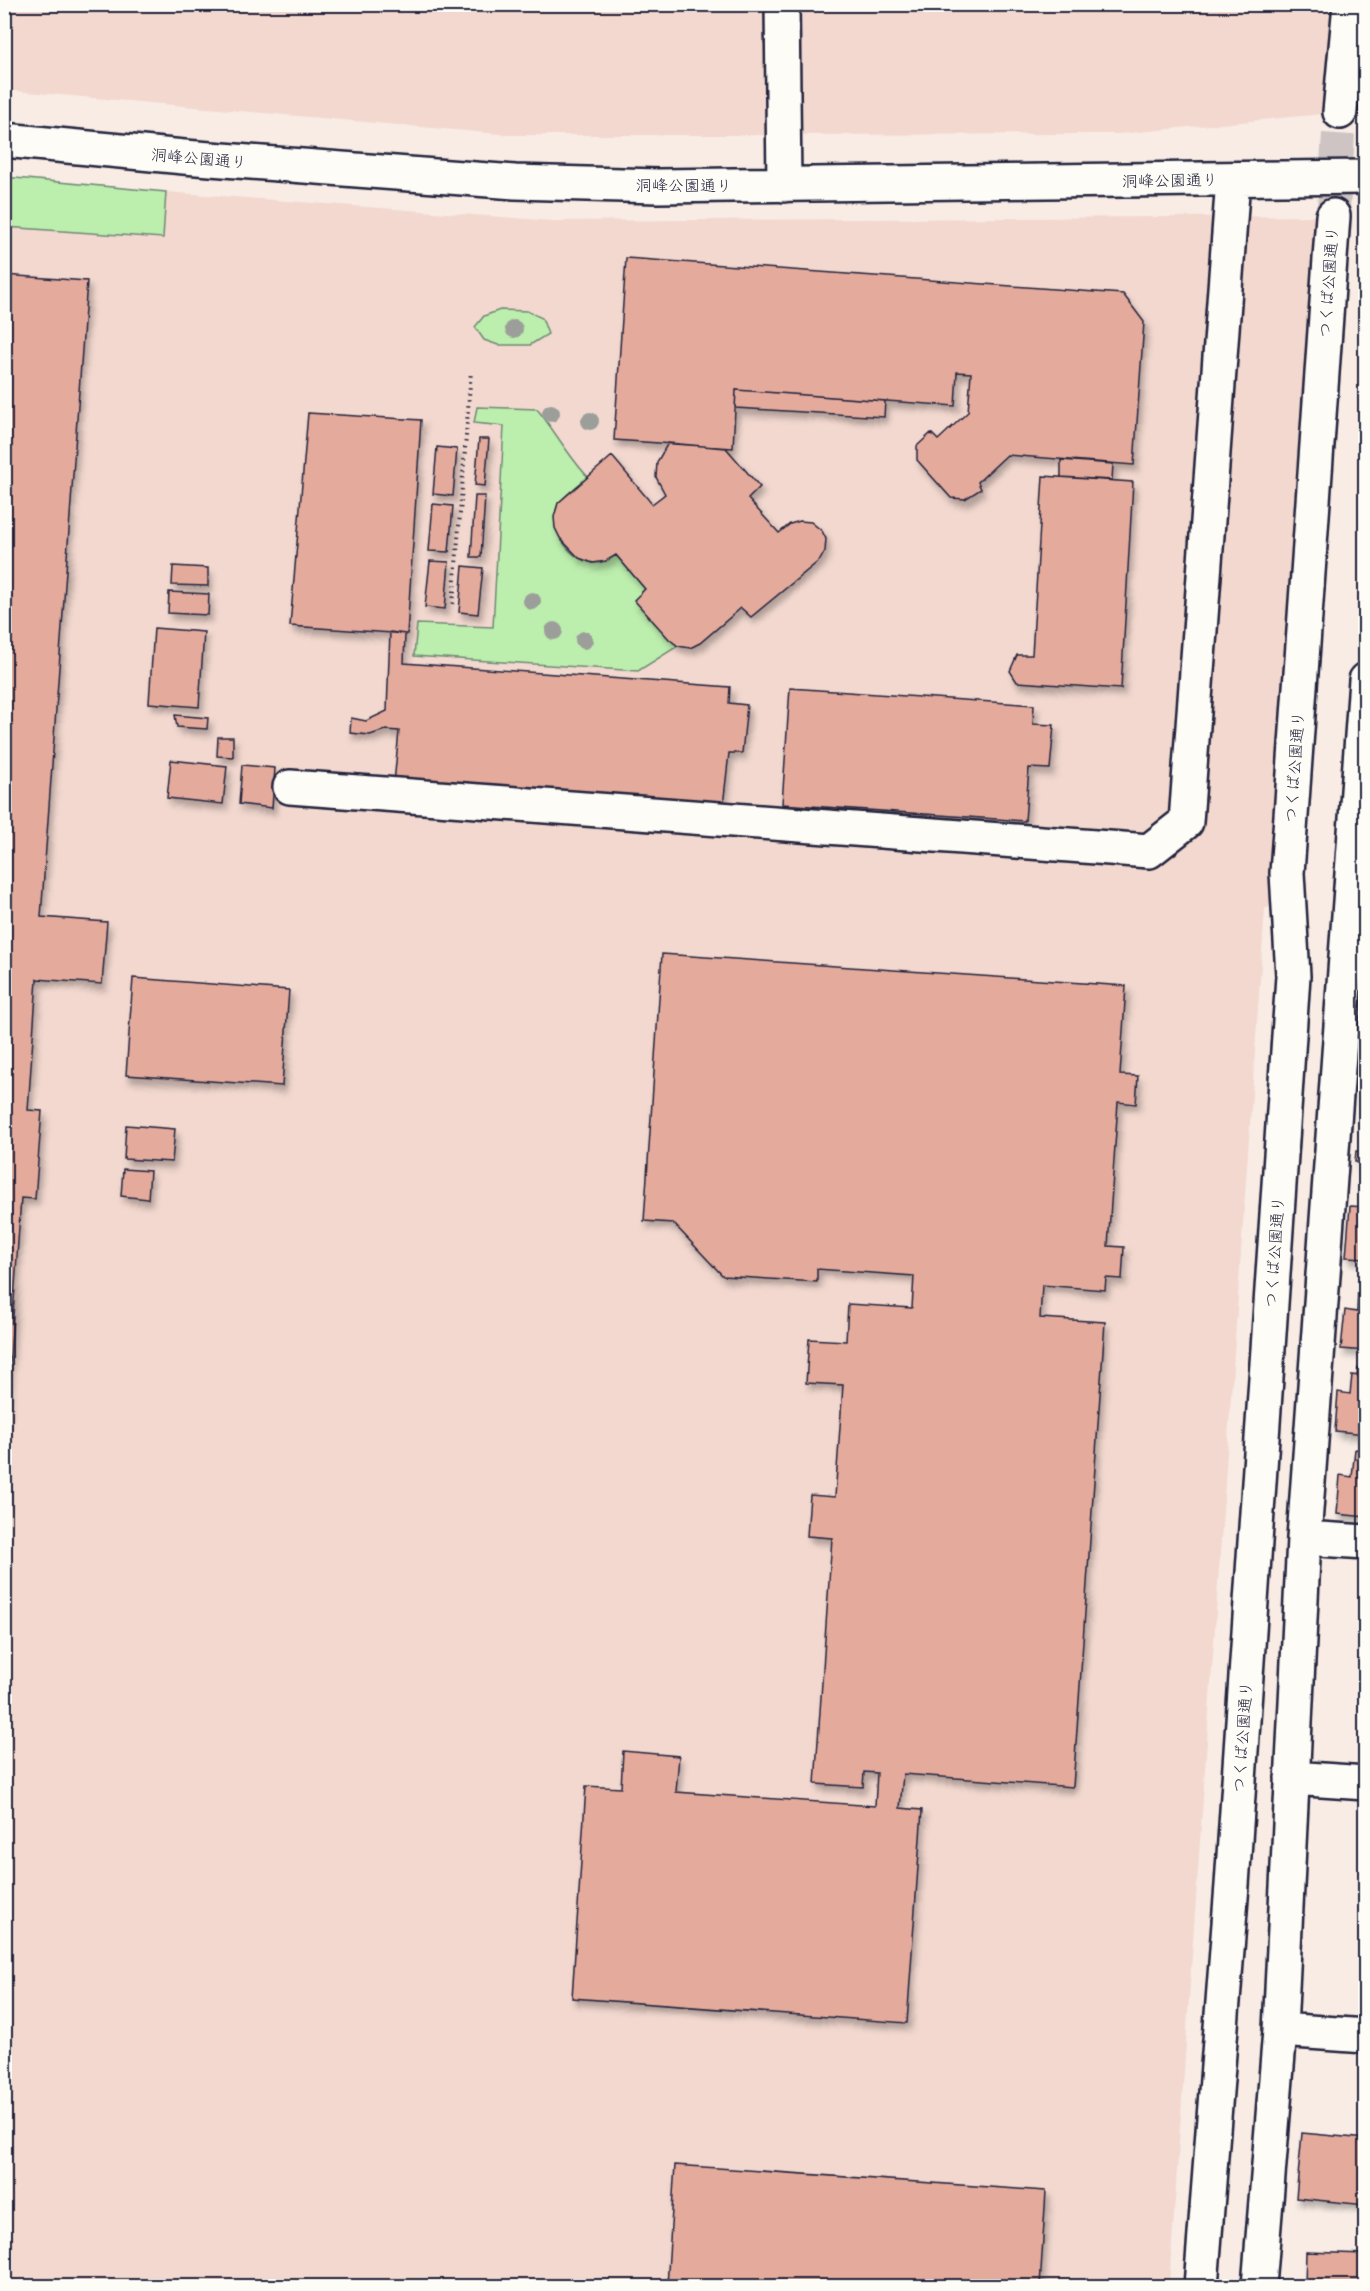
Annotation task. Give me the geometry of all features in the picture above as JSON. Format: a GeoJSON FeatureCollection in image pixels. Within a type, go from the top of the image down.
{"type":"FeatureCollection","features":[{"type":"Feature","properties":{"kind":"street"},"geometry":{"type":"LineString","coordinates":[[782,4],[784,185]]}},
{"type":"Feature","properties":{"kind":"street"},"geometry":{"type":"LineString","coordinates":[[1340,111],[1350,4]]}},
{"type":"Feature","properties":{"kind":"street","name":"洞峰公園通り"},"geometry":{"type":"LineString","coordinates":[[4,140],[184,157],[515,182],[658,186],[1365,177]]}},
{"type":"Feature","properties":{"kind":"street"},"geometry":{"type":"LineString","coordinates":[[290,787],[1149,851],[1186,822],[1233,179]]}},
{"type":"Feature","properties":{"kind":"street","name":"つくば公園通り"},"geometry":{"type":"LineString","coordinates":[[1201,2286],[1233,1885],[1293,976],[1287,873],[1333,216]]}},
{"type":"Feature","properties":{"kind":"street"},"geometry":{"type":"LineString","coordinates":[[1259,2286],[1280,2030],[1304,1538],[1365,680]]}},
{"type":"Feature","properties":{"kind":"street"},"geometry":{"type":"LineString","coordinates":[[1304,1538],[1365,1542]]}},
{"type":"Feature","properties":{"kind":"street"},"geometry":{"type":"LineString","coordinates":[[1292,1778],[1365,1784]]}},
{"type":"Feature","properties":{"kind":"street"},"geometry":{"type":"LineString","coordinates":[[1280,2030],[1365,2036]]}},
{"type":"Feature","properties":{"kind":"path"},"geometry":{"type":"LineString","coordinates":[[453,604],[471,371]]}},
{"type":"Feature","properties":{"kind":"shaded area"},"geometry":{"type":"Polygon","coordinates":[[[4,5],[1332,5],[1322,114],[1118,134],[511,135],[5,90],[4,5]]]}},
{"type":"Feature","properties":{"kind":"shaded area"},"geometry":{"type":"Polygon","coordinates":[[[4,177],[166,192],[553,221],[1323,216],[1272,907],[1265,908],[1169,2286],[5,2286],[4,177]]]}},
{"type":"Feature","properties":{"kind":"green space"},"geometry":{"type":"Polygon","coordinates":[[[4,177],[166,192],[163,238],[5,227],[4,177]]]}},
{"type":"Feature","properties":{"kind":"green space"},"geometry":{"type":"Polygon","coordinates":[[[500,310],[527,311],[542,318],[548,334],[530,345],[498,345],[484,340],[475,327],[484,316],[500,310]]]}},
{"type":"Feature","properties":{"kind":"green space"},"geometry":{"type":"Polygon","coordinates":[[[477,407],[537,409],[588,477],[559,503],[555,516],[558,534],[569,550],[585,561],[600,562],[616,555],[645,589],[635,600],[678,646],[638,671],[414,656],[417,624],[493,627],[504,426],[474,423],[477,407]]]}},
{"type":"Feature","properties":{"kind":"building"},"geometry":{"type":"Polygon","coordinates":[[[626,258],[1123,294],[1144,322],[1134,465],[1007,455],[978,482],[981,489],[965,499],[951,498],[917,460],[917,446],[931,433],[938,440],[968,412],[971,373],[957,372],[955,406],[736,390],[733,448],[614,440],[626,258]]]}},
{"type":"Feature","properties":{"kind":"building"},"geometry":{"type":"Polygon","coordinates":[[[4,275],[87,281],[41,917],[107,922],[102,984],[37,979],[28,1110],[42,1111],[35,1199],[21,1198],[6,1418],[4,275]]]}},
{"type":"Feature","properties":{"kind":"building"},"geometry":{"type":"Polygon","coordinates":[[[736,390],[885,401],[884,417],[735,408],[736,390]]]}},
{"type":"Feature","properties":{"kind":"building"},"geometry":{"type":"Polygon","coordinates":[[[308,413],[421,420],[407,634],[290,626],[308,413]]]}},
{"type":"Feature","properties":{"kind":"building"},"geometry":{"type":"Polygon","coordinates":[[[479,439],[489,439],[485,486],[475,485],[479,439]]]}},
{"type":"Feature","properties":{"kind":"building"},"geometry":{"type":"Polygon","coordinates":[[[668,443],[726,448],[760,487],[748,499],[779,533],[790,524],[800,521],[811,522],[822,531],[826,539],[825,551],[820,560],[751,617],[741,608],[700,643],[690,648],[678,646],[669,639],[634,600],[645,589],[616,555],[606,561],[593,563],[579,558],[560,538],[555,528],[554,517],[558,503],[612,456],[652,504],[665,494],[656,477],[657,462],[668,443]]]}},
{"type":"Feature","properties":{"kind":"building"},"geometry":{"type":"Polygon","coordinates":[[[437,447],[457,449],[453,496],[433,494],[437,447]]]}},
{"type":"Feature","properties":{"kind":"building"},"geometry":{"type":"Polygon","coordinates":[[[1061,460],[1113,464],[1112,480],[1061,477],[1061,460]]]}},
{"type":"Feature","properties":{"kind":"building"},"geometry":{"type":"Polygon","coordinates":[[[1043,476],[1133,482],[1121,689],[1017,682],[1010,671],[1017,655],[1032,655],[1043,476]]]}},
{"type":"Feature","properties":{"kind":"building"},"geometry":{"type":"Polygon","coordinates":[[[475,496],[485,496],[481,557],[471,557],[475,496]]]}},
{"type":"Feature","properties":{"kind":"building"},"geometry":{"type":"Polygon","coordinates":[[[433,504],[453,506],[449,552],[429,551],[433,504]]]}},
{"type":"Feature","properties":{"kind":"building"},"geometry":{"type":"Polygon","coordinates":[[[430,561],[449,562],[445,609],[425,607],[430,561]]]}},
{"type":"Feature","properties":{"kind":"building"},"geometry":{"type":"Polygon","coordinates":[[[173,566],[208,568],[208,586],[172,585],[173,566]]]}},
{"type":"Feature","properties":{"kind":"building"},"geometry":{"type":"Polygon","coordinates":[[[463,566],[483,568],[478,614],[459,612],[463,566]]]}},
{"type":"Feature","properties":{"kind":"building"},"geometry":{"type":"Polygon","coordinates":[[[169,592],[209,594],[208,615],[168,613],[169,592]]]}},
{"type":"Feature","properties":{"kind":"building"},"geometry":{"type":"Polygon","coordinates":[[[154,628],[204,632],[199,707],[149,703],[154,628]]]}},
{"type":"Feature","properties":{"kind":"building"},"geometry":{"type":"Polygon","coordinates":[[[390,632],[405,634],[404,663],[730,687],[729,703],[747,705],[742,753],[729,753],[723,806],[394,783],[399,731],[385,730],[370,735],[350,733],[351,718],[366,721],[387,711],[390,632]]]}},
{"type":"Feature","properties":{"kind":"building"},"geometry":{"type":"Polygon","coordinates":[[[790,688],[1034,705],[1033,724],[1054,725],[1050,769],[1029,768],[1025,821],[782,804],[790,688]]]}},
{"type":"Feature","properties":{"kind":"building"},"geometry":{"type":"Polygon","coordinates":[[[175,715],[208,718],[207,729],[177,727],[175,715]]]}},
{"type":"Feature","properties":{"kind":"building"},"geometry":{"type":"Polygon","coordinates":[[[218,737],[233,737],[233,757],[217,756],[218,737]]]}},
{"type":"Feature","properties":{"kind":"building"},"geometry":{"type":"Polygon","coordinates":[[[171,760],[227,766],[223,804],[167,798],[171,760]]]}},
{"type":"Feature","properties":{"kind":"building"},"geometry":{"type":"Polygon","coordinates":[[[242,765],[275,768],[272,808],[239,804],[242,765]]]}},
{"type":"Feature","properties":{"kind":"building"},"geometry":{"type":"Polygon","coordinates":[[[662,954],[1126,986],[1120,1075],[1138,1076],[1136,1104],[1118,1102],[1108,1246],[1124,1247],[1122,1279],[1106,1278],[1105,1290],[1042,1285],[1040,1318],[1105,1322],[1073,1787],[903,1774],[900,1808],[922,1810],[907,2023],[572,1998],[586,1786],[621,1788],[623,1751],[679,1756],[676,1792],[875,1806],[877,1773],[864,1772],[863,1787],[815,1784],[832,1538],[807,1536],[810,1495],[835,1497],[843,1385],[806,1383],[809,1339],[846,1341],[848,1304],[912,1308],[914,1276],[817,1269],[817,1282],[723,1276],[673,1223],[644,1221],[662,954]]]}},
{"type":"Feature","properties":{"kind":"building"},"geometry":{"type":"Polygon","coordinates":[[[133,978],[289,990],[282,1086],[126,1075],[133,978]]]}},
{"type":"Feature","properties":{"kind":"building"},"geometry":{"type":"Polygon","coordinates":[[[1363,1066],[1366,1066],[1366,1096],[1362,1096],[1363,1066]]]}},
{"type":"Feature","properties":{"kind":"building"},"geometry":{"type":"Polygon","coordinates":[[[126,1125],[175,1129],[172,1162],[124,1159],[126,1125]]]}},
{"type":"Feature","properties":{"kind":"building"},"geometry":{"type":"Polygon","coordinates":[[[1356,1151],[1366,1152],[1366,1162],[1355,1162],[1356,1151]]]}},
{"type":"Feature","properties":{"kind":"building"},"geometry":{"type":"Polygon","coordinates":[[[123,1169],[150,1171],[148,1199],[121,1196],[123,1169]]]}},
{"type":"Feature","properties":{"kind":"building"},"geometry":{"type":"Polygon","coordinates":[[[1350,1206],[1366,1207],[1366,1258],[1346,1257],[1350,1206]]]}},
{"type":"Feature","properties":{"kind":"building"},"geometry":{"type":"Polygon","coordinates":[[[1360,1284],[1366,1285],[1366,1294],[1358,1293],[1360,1284]]]}},
{"type":"Feature","properties":{"kind":"building"},"geometry":{"type":"Polygon","coordinates":[[[1358,1293],[1366,1294],[1366,1351],[1341,1349],[1345,1310],[1357,1312],[1358,1293]]]}},
{"type":"Feature","properties":{"kind":"building"},"geometry":{"type":"Polygon","coordinates":[[[1358,1368],[1366,1369],[1366,1377],[1357,1376],[1358,1368]]]}},
{"type":"Feature","properties":{"kind":"building"},"geometry":{"type":"Polygon","coordinates":[[[1352,1375],[1366,1377],[1366,1434],[1335,1431],[1338,1392],[1350,1394],[1352,1375]]]}},
{"type":"Feature","properties":{"kind":"building"},"geometry":{"type":"Polygon","coordinates":[[[1355,1449],[1366,1451],[1366,1459],[1354,1458],[1355,1449]]]}},
{"type":"Feature","properties":{"kind":"building"},"geometry":{"type":"Polygon","coordinates":[[[1354,1458],[1366,1459],[1366,1517],[1337,1514],[1340,1475],[1352,1477],[1354,1458]]]}},
{"type":"Feature","properties":{"kind":"building"},"geometry":{"type":"Polygon","coordinates":[[[1302,2133],[1366,2139],[1366,2205],[1296,2198],[1302,2133]]]}},
{"type":"Feature","properties":{"kind":"building"},"geometry":{"type":"Polygon","coordinates":[[[675,2165],[1046,2191],[1040,2286],[667,2286],[675,2165]]]}},
{"type":"Feature","properties":{"kind":"building"},"geometry":{"type":"Polygon","coordinates":[[[1306,2252],[1366,2254],[1366,2286],[1305,2286],[1306,2252]]]}},
{"type":"Feature","properties":{"kind":"tunnel"},"geometry":{"type":"LineString","coordinates":[[1333,216],[1340,112]]}}]}
